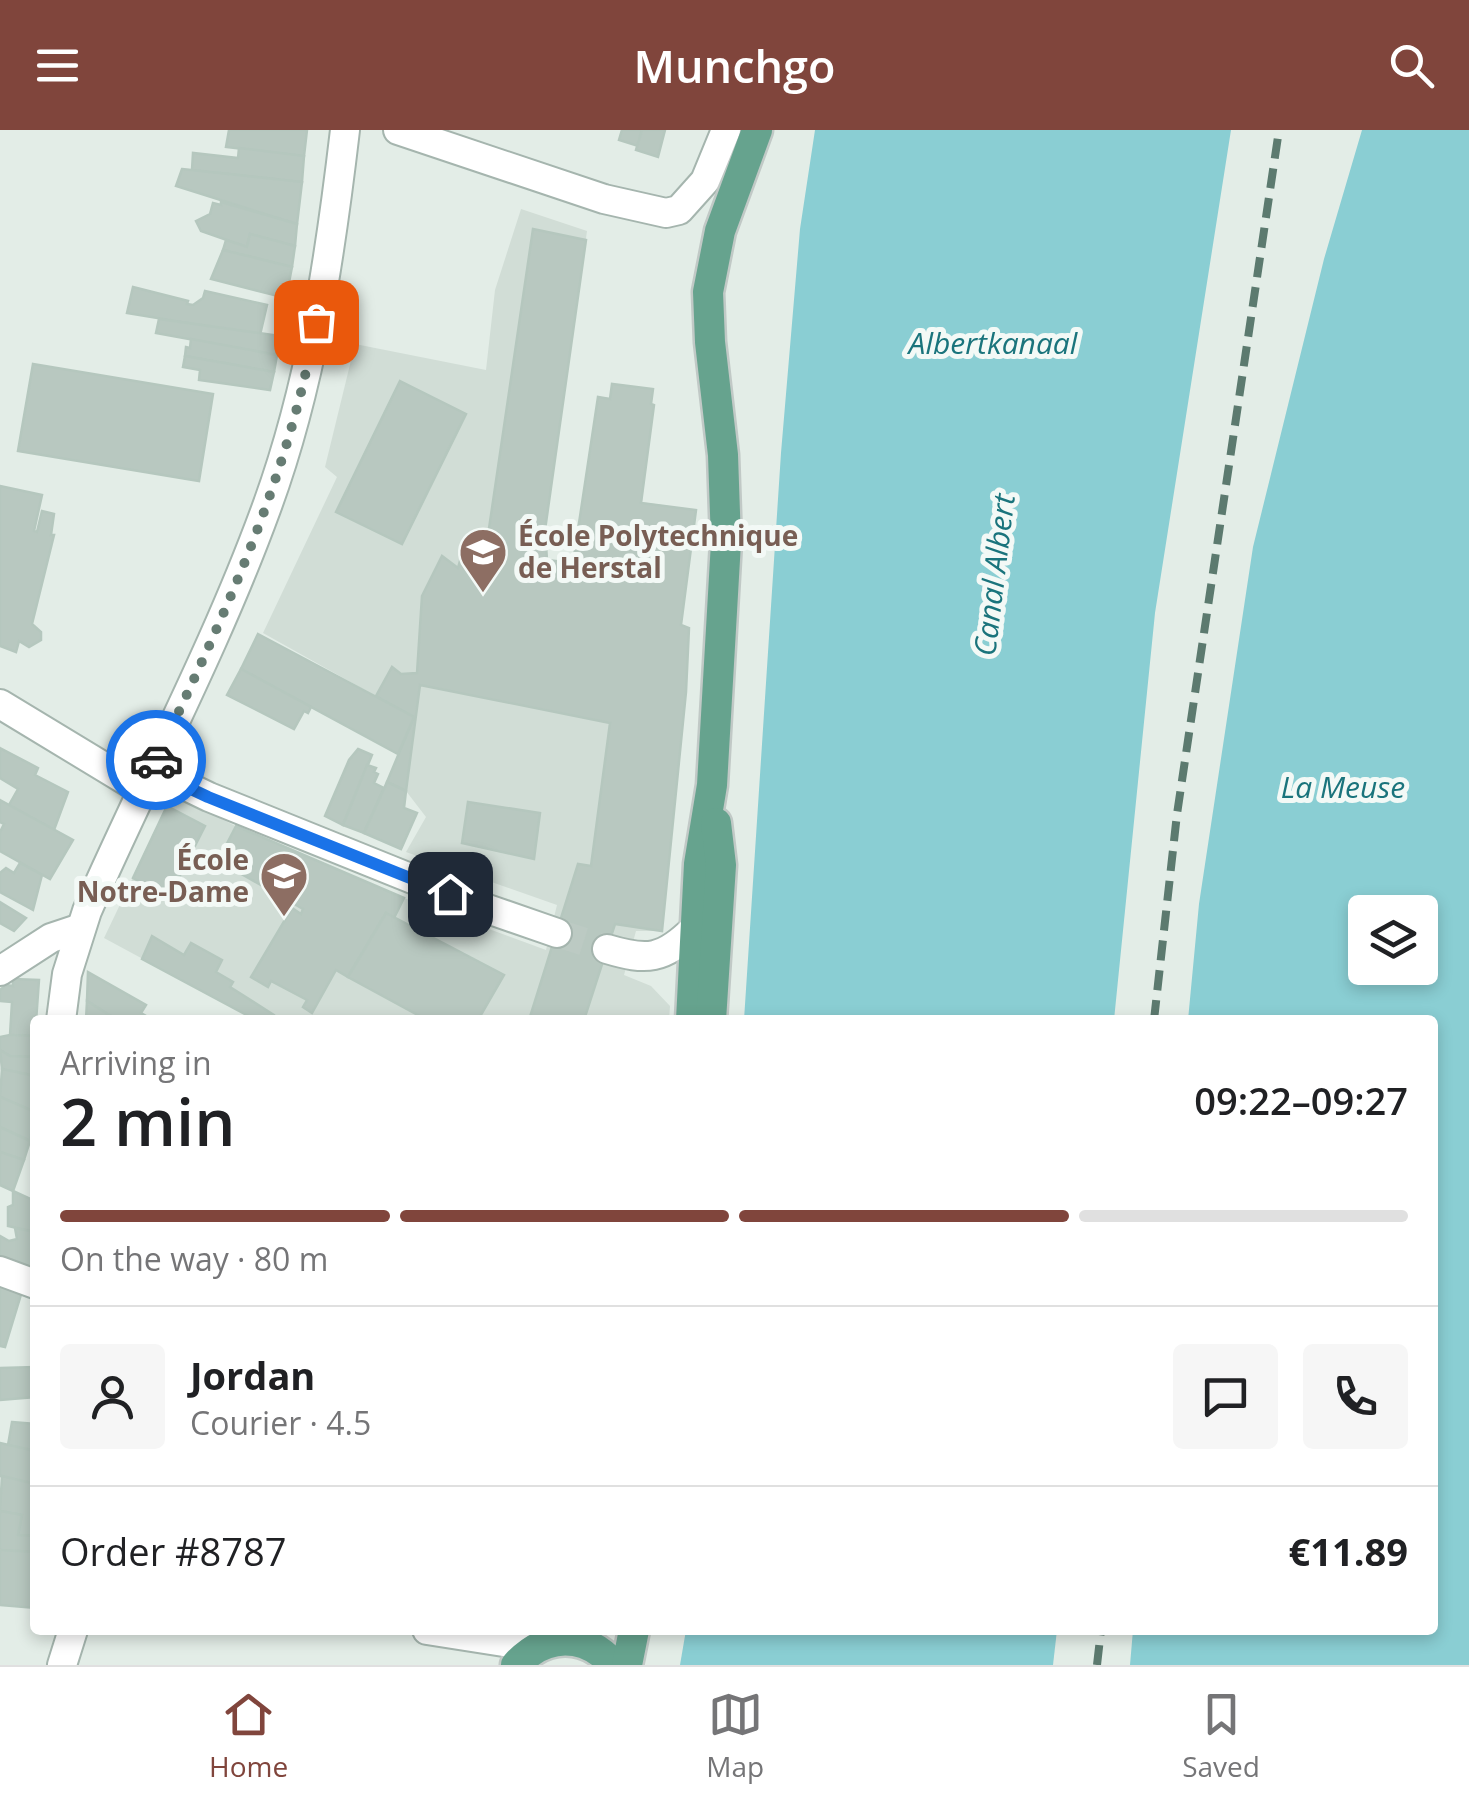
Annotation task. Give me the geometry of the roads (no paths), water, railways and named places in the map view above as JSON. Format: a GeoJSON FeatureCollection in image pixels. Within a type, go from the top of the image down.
{"type":"FeatureCollection","features":[{"type":"Feature","properties":{"kind":"main road"},"geometry":{"type":"LineString","coordinates":[[690,1015],[699,864],[712,785],[726,498],[708,292],[720,232],[757,130]]}},
{"type":"Feature","properties":{"kind":"main road"},"geometry":{"type":"LineString","coordinates":[[711,1015],[721,865],[712,785]]}},
{"type":"Feature","properties":{"kind":"main road"},"geometry":{"type":"LineString","coordinates":[[627,1665],[633,1635]]}},
{"type":"Feature","properties":{"kind":"main road"},"geometry":{"type":"LineString","coordinates":[[516,1665],[528,1652],[561,1637],[584,1642],[603,1652],[614,1665]]}},
{"type":"Feature","properties":{"kind":"street"},"geometry":{"type":"LineString","coordinates":[[61,1015],[67,974],[81,928],[254,542],[289,440],[310,358],[345,130]]}},
{"type":"Feature","properties":{"kind":"street"},"geometry":{"type":"LineString","coordinates":[[398,130],[634,208],[666,213],[679,210],[706,181],[726,130]]}},
{"type":"Feature","properties":{"kind":"street"},"geometry":{"type":"LineString","coordinates":[[0,704],[147,780],[208,797],[556,934]]}},
{"type":"Feature","properties":{"kind":"street"},"geometry":{"type":"LineString","coordinates":[[0,971],[51,938],[81,928]]}},
{"type":"Feature","properties":{"kind":"street"},"geometry":{"type":"LineString","coordinates":[[607,949],[636,958],[664,954],[694,930]]}},
{"type":"Feature","properties":{"kind":"street"},"geometry":{"type":"LineString","coordinates":[[0,1271],[30,1282]]}},
{"type":"Feature","properties":{"kind":"street"},"geometry":{"type":"LineString","coordinates":[[62,1665],[71,1635]]}},
{"type":"Feature","properties":{"kind":"street"},"geometry":{"type":"LineString","coordinates":[[459,1635],[510,1643],[561,1637]]}},
{"type":"Feature","properties":{"kind":"water","name":"Albertkanaal"},"geometry":{"type":"Polygon","coordinates":[[[815,130],[1231,130],[1155,613],[1115,1015],[744,1015],[781,453],[800,229],[815,130]]]}},
{"type":"Feature","properties":{"kind":"water","name":"La Meuse"},"geometry":{"type":"Polygon","coordinates":[[[1362,130],[1469,130],[1469,1665],[1130,1665],[1133,1635],[1438,1635],[1438,1015],[1188,1015],[1199,904],[1253,547],[1324,259],[1362,130]]]}},
{"type":"Feature","properties":{"kind":"water"},"geometry":{"type":"Polygon","coordinates":[[[685,1635],[1056,1635],[1053,1665],[680,1665],[685,1635]]]}},
{"type":"Feature","properties":{"kind":"tunnel"},"geometry":{"type":"LineString","coordinates":[[557,933],[607,949]]}},
{"type":"Feature","properties":{"kind":"railway"},"geometry":{"type":"LineString","coordinates":[[1155,1015],[1177,814],[1279,130]]}},
{"type":"Feature","properties":{"kind":"railway"},"geometry":{"type":"LineString","coordinates":[[1097,1665],[1100,1635]]}},
{"type":"Feature","properties":{"kind":"place","name":"École Polytechnique de Herstal"},"geometry":{"type":"Point","coordinates":[483,594]}},
{"type":"Feature","properties":{"kind":"place","name":"École Notre-Dame"},"geometry":{"type":"Point","coordinates":[284,918]}},
{"type":"Feature","properties":{"kind":"water label","name":"Canal Albert"},"geometry":{"type":"Point","coordinates":[995,575]}}]}
